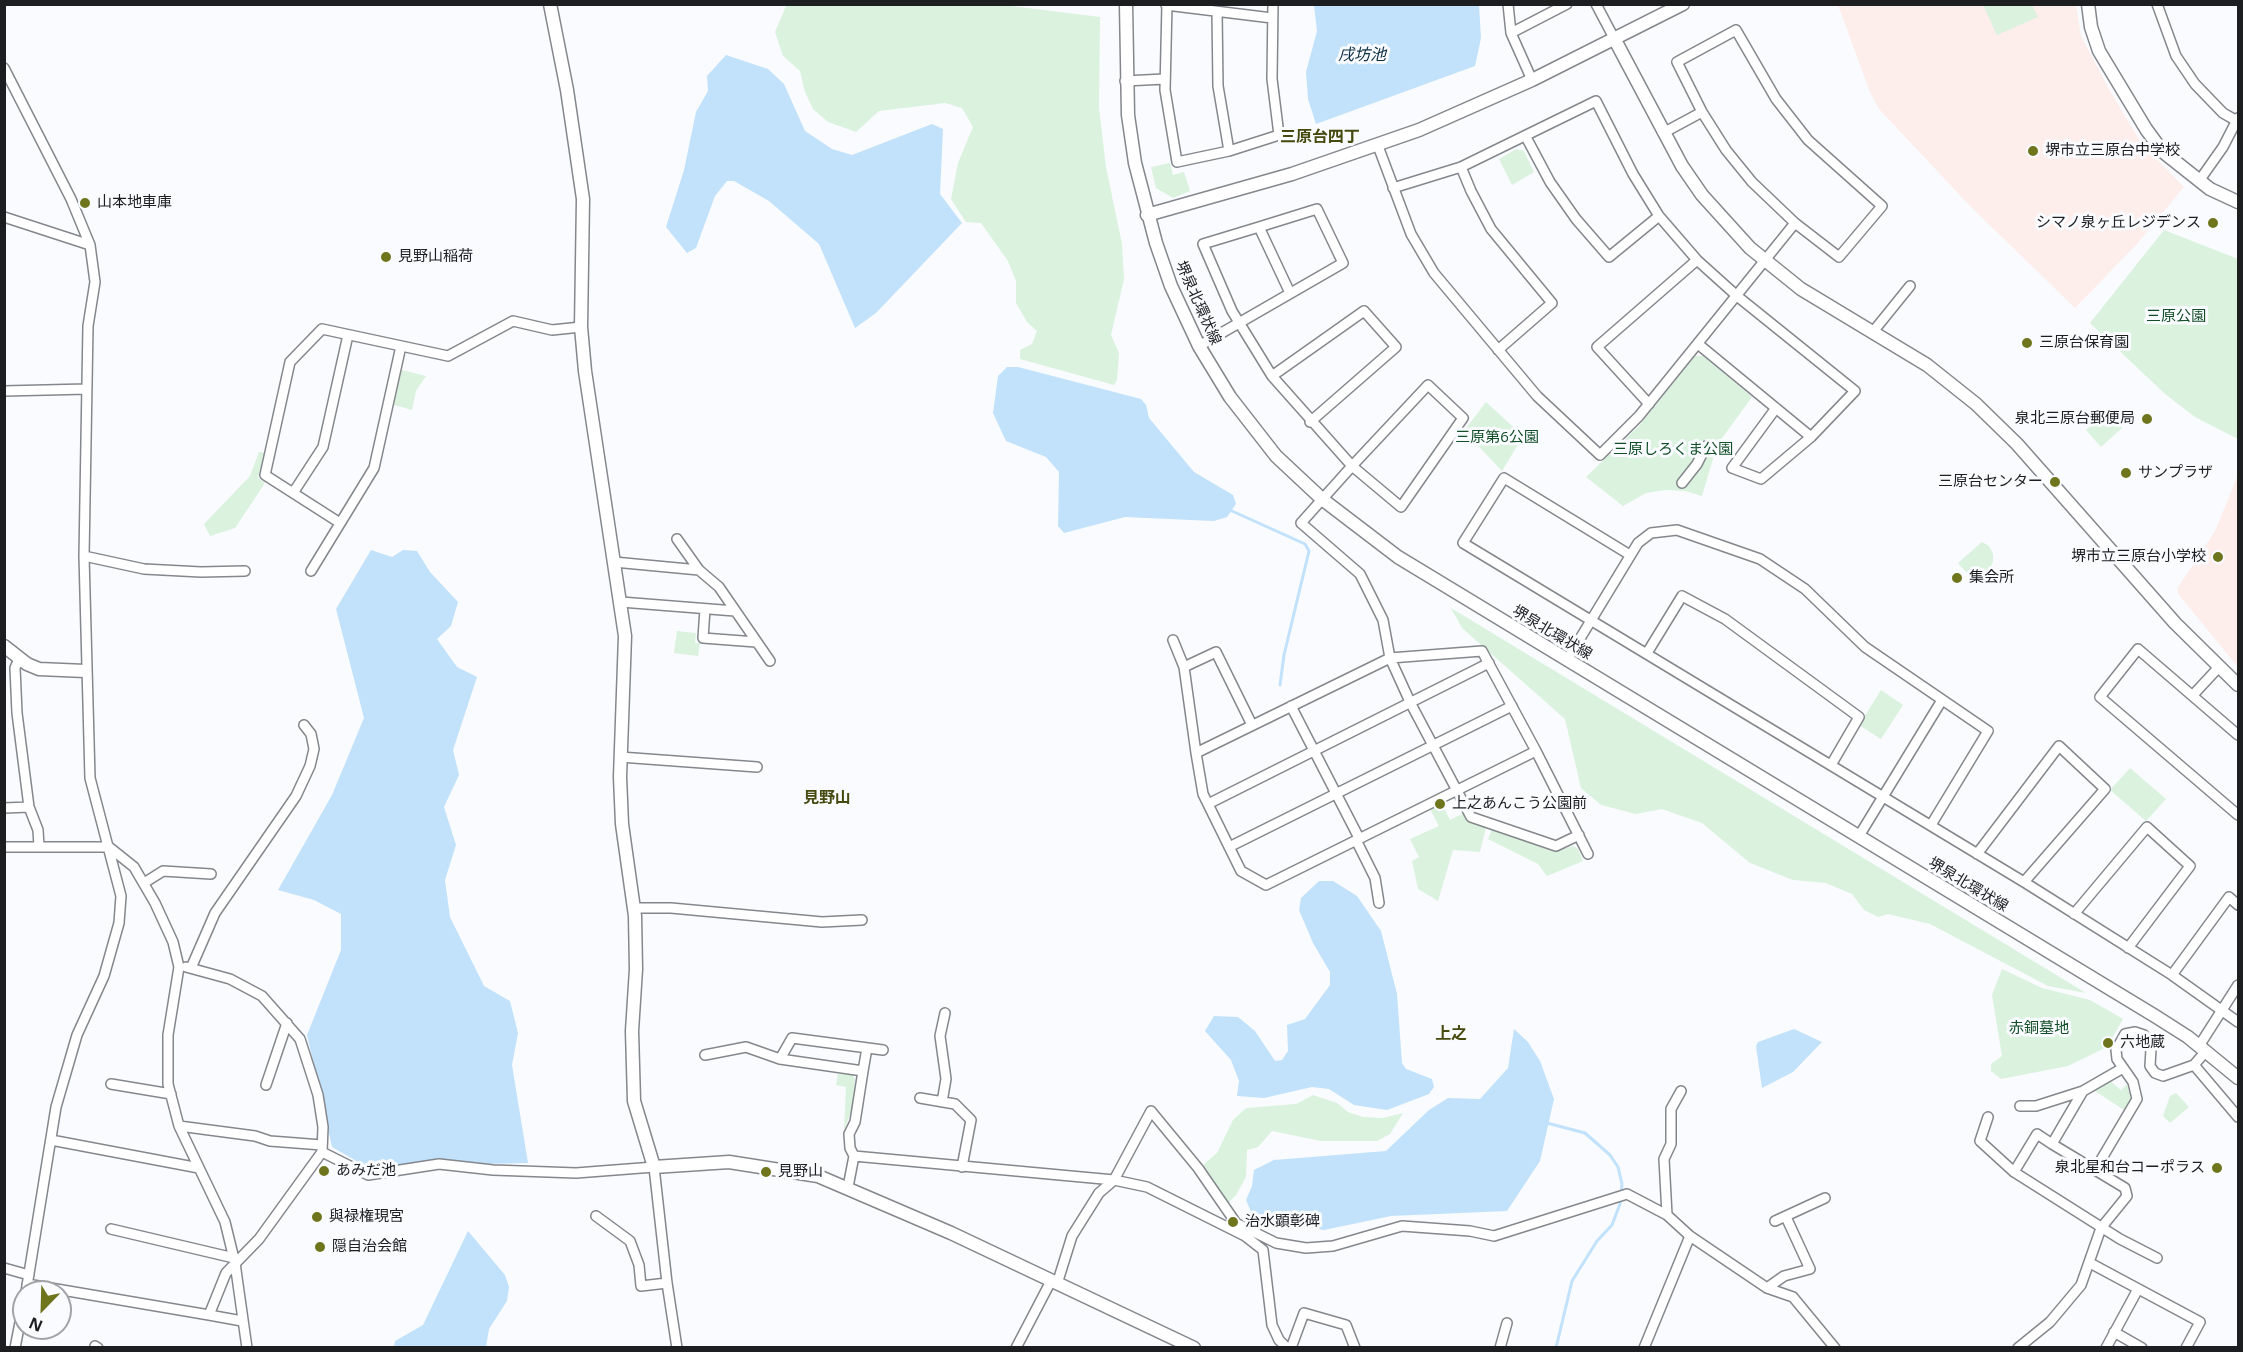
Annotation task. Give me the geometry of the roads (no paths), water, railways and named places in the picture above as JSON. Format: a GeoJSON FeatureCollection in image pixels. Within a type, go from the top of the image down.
{"type":"FeatureCollection","features":[{"type":"Feature","properties":{"kind":"street"},"geometry":{"type":"LineString","coordinates":[[550,4],[567,90],[583,199],[580,327],[625,636],[620,757],[622,824],[633,908],[636,969],[632,1031],[634,1101],[654,1167],[667,1283],[677,1347]]}},
{"type":"Feature","properties":{"kind":"street","name":"堺泉北環状線"},"geometry":{"type":"LineString","coordinates":[[1126,4],[1125,81],[1135,163],[1147,215],[1171,286],[1199,346],[1252,427],[1276,456],[1322,499],[1398,557],[1859,836],[2203,1048],[2238,1078]]}},
{"type":"Feature","properties":{"kind":"street"},"geometry":{"type":"LineString","coordinates":[[1272,18],[1166,5],[1164,79],[1177,162],[1229,151],[1279,135],[1272,79],[1273,4]]}},
{"type":"Feature","properties":{"kind":"street"},"geometry":{"type":"LineString","coordinates":[[1508,4],[1511,33],[1533,81]]}},
{"type":"Feature","properties":{"kind":"street"},"geometry":{"type":"LineString","coordinates":[[1511,33],[1567,4]]}},
{"type":"Feature","properties":{"kind":"street"},"geometry":{"type":"LineString","coordinates":[[1596,4],[1663,133],[1702,195],[1744,241],[1801,289],[1927,365],[1990,417],[2146,591],[2238,685]]}},
{"type":"Feature","properties":{"kind":"street"},"geometry":{"type":"LineString","coordinates":[[1147,215],[1292,174],[1378,146],[1533,81],[1683,4]]}},
{"type":"Feature","properties":{"kind":"street"},"geometry":{"type":"LineString","coordinates":[[2088,4],[2091,27],[2099,51],[2146,129],[2162,151],[2199,181],[2238,202]]}},
{"type":"Feature","properties":{"kind":"street"},"geometry":{"type":"LineString","coordinates":[[2157,4],[2175,56],[2194,84],[2223,113],[2238,119],[2199,181]]}},
{"type":"Feature","properties":{"kind":"street"},"geometry":{"type":"LineString","coordinates":[[1217,12],[1218,86],[1229,151]]}},
{"type":"Feature","properties":{"kind":"street"},"geometry":{"type":"LineString","coordinates":[[1736,30],[1776,99],[1808,140],[1882,206],[1839,257],[1795,223],[1752,182],[1726,150],[1702,112],[1677,62],[1736,30]]}},
{"type":"Feature","properties":{"kind":"street"},"geometry":{"type":"LineString","coordinates":[[4,68],[71,199],[90,245],[95,282],[88,326],[84,556],[85,671],[90,778],[121,896],[119,923],[104,976],[77,1035],[65,1071],[51,1140],[29,1280]]}},
{"type":"Feature","properties":{"kind":"street"},"geometry":{"type":"LineString","coordinates":[[1125,81],[1164,79]]}},
{"type":"Feature","properties":{"kind":"street"},"geometry":{"type":"LineString","coordinates":[[1393,188],[1461,167],[1596,102],[1633,174],[1659,216],[1696,260],[1855,391],[1811,437],[1761,479],[1732,468],[1776,408]]}},
{"type":"Feature","properties":{"kind":"street"},"geometry":{"type":"LineString","coordinates":[[1663,133],[1702,112]]}},
{"type":"Feature","properties":{"kind":"street"},"geometry":{"type":"LineString","coordinates":[[1526,137],[1550,182],[1576,219],[1609,257],[1659,216]]}},
{"type":"Feature","properties":{"kind":"street"},"geometry":{"type":"LineString","coordinates":[[1378,146],[1411,234],[1434,273],[1537,396],[1600,455],[1649,404],[1795,223]]}},
{"type":"Feature","properties":{"kind":"street"},"geometry":{"type":"LineString","coordinates":[[1461,167],[1491,229],[1552,303],[1498,350]]}},
{"type":"Feature","properties":{"kind":"street"},"geometry":{"type":"LineString","coordinates":[[1199,346],[1240,324],[1343,263],[1317,209],[1203,244],[1217,280],[1240,324],[1272,376],[1310,422],[1352,466],[1401,507],[1464,418],[1428,385],[1352,466],[1301,523],[1360,574],[1383,620],[1390,658],[1411,704],[1470,817],[1556,846],[1579,836]]}},
{"type":"Feature","properties":{"kind":"street"},"geometry":{"type":"LineString","coordinates":[[4,217],[90,245]]}},
{"type":"Feature","properties":{"kind":"street"},"geometry":{"type":"LineString","coordinates":[[1259,227],[1290,293]]}},
{"type":"Feature","properties":{"kind":"street"},"geometry":{"type":"LineString","coordinates":[[1649,404],[1597,347],[1696,260]]}},
{"type":"Feature","properties":{"kind":"street"},"geometry":{"type":"LineString","coordinates":[[1872,333],[1910,286]]}},
{"type":"Feature","properties":{"kind":"street"},"geometry":{"type":"LineString","coordinates":[[1272,376],[1364,311],[1396,347],[1310,422]]}},
{"type":"Feature","properties":{"kind":"street"},"geometry":{"type":"LineString","coordinates":[[340,523],[265,475],[290,362],[322,329],[448,357],[513,321],[552,330],[580,327]]}},
{"type":"Feature","properties":{"kind":"street"},"geometry":{"type":"LineString","coordinates":[[293,493],[323,447],[348,335]]}},
{"type":"Feature","properties":{"kind":"street"},"geometry":{"type":"LineString","coordinates":[[1698,344],[1811,437]]}},
{"type":"Feature","properties":{"kind":"street"},"geometry":{"type":"LineString","coordinates":[[311,571],[374,468],[401,346]]}},
{"type":"Feature","properties":{"kind":"street"},"geometry":{"type":"LineString","coordinates":[[4,391],[87,389]]}},
{"type":"Feature","properties":{"kind":"street"},"geometry":{"type":"LineString","coordinates":[[1682,483],[1697,464],[1706,446]]}},
{"type":"Feature","properties":{"kind":"street"},"geometry":{"type":"LineString","coordinates":[[1630,555],[1503,478],[1463,543],[2024,882],[2172,975],[2238,1022]]}},
{"type":"Feature","properties":{"kind":"street"},"geometry":{"type":"LineString","coordinates":[[1567,660],[1630,555],[1638,543],[1651,533],[1677,530],[1760,559],[1797,583],[1865,647],[1988,731],[1931,825]]}},
{"type":"Feature","properties":{"kind":"street"},"geometry":{"type":"LineString","coordinates":[[677,539],[699,570],[719,587],[770,662]]}},
{"type":"Feature","properties":{"kind":"street"},"geometry":{"type":"LineString","coordinates":[[84,556],[144,569],[201,572],[245,571]]}},
{"type":"Feature","properties":{"kind":"street"},"geometry":{"type":"LineString","coordinates":[[614,562],[699,570]]}},
{"type":"Feature","properties":{"kind":"street"},"geometry":{"type":"LineString","coordinates":[[1647,653],[1682,596],[1725,619],[1858,717],[1831,765]]}},
{"type":"Feature","properties":{"kind":"street"},"geometry":{"type":"LineString","coordinates":[[621,602],[735,611]]}},
{"type":"Feature","properties":{"kind":"street"},"geometry":{"type":"LineString","coordinates":[[705,609],[703,638],[756,642]]}},
{"type":"Feature","properties":{"kind":"street"},"geometry":{"type":"LineString","coordinates":[[1173,640],[1184,667],[1203,794],[1241,872],[1266,885],[1536,751]]}},
{"type":"Feature","properties":{"kind":"street"},"geometry":{"type":"LineString","coordinates":[[4,646],[19,659],[39,669],[85,671]]}},
{"type":"Feature","properties":{"kind":"street"},"geometry":{"type":"LineString","coordinates":[[2238,735],[2138,649],[2100,697],[2238,815]]}},
{"type":"Feature","properties":{"kind":"street"},"geometry":{"type":"LineString","coordinates":[[1196,753],[1390,658],[1482,651],[1588,854]]}},
{"type":"Feature","properties":{"kind":"street"},"geometry":{"type":"LineString","coordinates":[[1184,667],[1216,652],[1252,725]]}},
{"type":"Feature","properties":{"kind":"street"},"geometry":{"type":"LineString","coordinates":[[19,659],[15,668],[17,713],[29,807],[38,830],[39,846]]}},
{"type":"Feature","properties":{"kind":"street"},"geometry":{"type":"LineString","coordinates":[[1208,804],[1489,663]]}},
{"type":"Feature","properties":{"kind":"street"},"geometry":{"type":"LineString","coordinates":[[2193,695],[2219,667]]}},
{"type":"Feature","properties":{"kind":"street"},"geometry":{"type":"LineString","coordinates":[[1859,836],[1942,700]]}},
{"type":"Feature","properties":{"kind":"street"},"geometry":{"type":"LineString","coordinates":[[1291,706],[1358,839],[1374,878],[1379,903]]}},
{"type":"Feature","properties":{"kind":"street"},"geometry":{"type":"LineString","coordinates":[[1229,847],[1512,706]]}},
{"type":"Feature","properties":{"kind":"street"},"geometry":{"type":"LineString","coordinates":[[191,968],[215,914],[296,796],[310,766],[314,749],[310,734],[304,726]]}},
{"type":"Feature","properties":{"kind":"street"},"geometry":{"type":"LineString","coordinates":[[1977,854],[2059,746],[2105,789],[2024,882]]}},
{"type":"Feature","properties":{"kind":"street"},"geometry":{"type":"LineString","coordinates":[[620,757],[757,767]]}},
{"type":"Feature","properties":{"kind":"street"},"geometry":{"type":"LineString","coordinates":[[4,808],[29,807]]}},
{"type":"Feature","properties":{"kind":"street"},"geometry":{"type":"LineString","coordinates":[[2074,914],[2147,827],[2190,866],[2128,948]]}},
{"type":"Feature","properties":{"kind":"street"},"geometry":{"type":"LineString","coordinates":[[4,847],[109,847],[134,867],[144,883],[172,942],[179,967],[168,1035],[171,1094],[179,1126],[225,1222],[235,1260],[247,1347]]}},
{"type":"Feature","properties":{"kind":"street"},"geometry":{"type":"LineString","coordinates":[[144,883],[163,871],[211,874]]}},
{"type":"Feature","properties":{"kind":"street"},"geometry":{"type":"LineString","coordinates":[[2172,975],[2229,897],[2238,905]]}},
{"type":"Feature","properties":{"kind":"street"},"geometry":{"type":"LineString","coordinates":[[633,908],[671,908],[822,922],[862,920]]}},
{"type":"Feature","properties":{"kind":"street"},"geometry":{"type":"LineString","coordinates":[[179,967],[230,979],[262,996],[287,1023],[300,1039],[318,1095],[323,1127],[322,1149],[259,1239],[235,1260],[226,1273],[209,1315]]}},
{"type":"Feature","properties":{"kind":"street"},"geometry":{"type":"LineString","coordinates":[[2095,1170],[2137,1099],[2133,1082],[2117,1059],[2116,1050],[2125,1034],[2135,1032],[2148,1040],[2150,1066],[2155,1073],[2170,1076],[2194,1065],[2238,985]]}},
{"type":"Feature","properties":{"kind":"street"},"geometry":{"type":"LineString","coordinates":[[942,1102],[946,1079],[940,1036],[945,1013]]}},
{"type":"Feature","properties":{"kind":"street"},"geometry":{"type":"LineString","coordinates":[[266,1085],[287,1023]]}},
{"type":"Feature","properties":{"kind":"street"},"geometry":{"type":"LineString","coordinates":[[780,1059],[792,1038],[883,1050]]}},
{"type":"Feature","properties":{"kind":"street"},"geometry":{"type":"LineString","coordinates":[[705,1055],[746,1047],[780,1059],[863,1071]]}},
{"type":"Feature","properties":{"kind":"street"},"geometry":{"type":"LineString","coordinates":[[848,1187],[854,1156],[850,1148],[849,1134],[855,1122],[867,1048]]}},
{"type":"Feature","properties":{"kind":"street"},"geometry":{"type":"LineString","coordinates":[[2194,1065],[2238,1117]]}},
{"type":"Feature","properties":{"kind":"street"},"geometry":{"type":"LineString","coordinates":[[2020,1106],[2037,1106],[2083,1091],[2123,1068]]}},
{"type":"Feature","properties":{"kind":"street"},"geometry":{"type":"LineString","coordinates":[[111,1084],[171,1094]]}},
{"type":"Feature","properties":{"kind":"street"},"geometry":{"type":"LineString","coordinates":[[1667,1215],[1664,1159],[1671,1144],[1671,1109],[1681,1091]]}},
{"type":"Feature","properties":{"kind":"street"},"geometry":{"type":"LineString","coordinates":[[2052,1144],[2083,1091]]}},
{"type":"Feature","properties":{"kind":"street"},"geometry":{"type":"LineString","coordinates":[[920,1098],[955,1104],[971,1120],[962,1167]]}},
{"type":"Feature","properties":{"kind":"street"},"geometry":{"type":"LineString","coordinates":[[1016,1347],[1054,1282],[1072,1236],[1099,1193],[1114,1180],[1150,1111],[1198,1168],[1235,1227],[1263,1250],[1272,1325],[1279,1340],[1289,1347],[1304,1313],[1346,1325],[1355,1347]]}},
{"type":"Feature","properties":{"kind":"street"},"geometry":{"type":"LineString","coordinates":[[1988,1117],[1980,1142],[2013,1172],[2101,1228],[2157,1258]]}},
{"type":"Feature","properties":{"kind":"street"},"geometry":{"type":"LineString","coordinates":[[179,1126],[255,1136],[270,1141],[322,1149],[368,1175],[439,1164],[493,1170],[576,1173],[729,1162],[761,1165],[818,1176],[848,1187],[1194,1347]]}},
{"type":"Feature","properties":{"kind":"street"},"geometry":{"type":"LineString","coordinates":[[2013,1172],[2037,1134],[2125,1188],[2127,1196],[2101,1228],[2081,1285],[2050,1322],[2018,1347]]}},
{"type":"Feature","properties":{"kind":"street"},"geometry":{"type":"LineString","coordinates":[[51,1140],[199,1168]]}},
{"type":"Feature","properties":{"kind":"street"},"geometry":{"type":"LineString","coordinates":[[854,1156],[1114,1180],[1146,1187],[1276,1243],[1306,1248],[1333,1246],[1402,1226],[1470,1231],[1494,1236],[1627,1194],[1667,1215],[1690,1236],[1767,1288],[1793,1297],[1835,1347]]}},
{"type":"Feature","properties":{"kind":"street"},"geometry":{"type":"LineString","coordinates":[[1775,1221],[1825,1198]]}},
{"type":"Feature","properties":{"kind":"street"},"geometry":{"type":"LineString","coordinates":[[596,1216],[630,1242],[639,1265],[641,1286],[667,1283]]}},
{"type":"Feature","properties":{"kind":"street"},"geometry":{"type":"LineString","coordinates":[[1767,1288],[1784,1276],[1810,1269],[1786,1217]]}},
{"type":"Feature","properties":{"kind":"street"},"geometry":{"type":"LineString","coordinates":[[111,1229],[235,1260]]}},
{"type":"Feature","properties":{"kind":"street"},"geometry":{"type":"LineString","coordinates":[[1644,1347],[1690,1236]]}},
{"type":"Feature","properties":{"kind":"street"},"geometry":{"type":"LineString","coordinates":[[2090,1263],[2200,1322],[2186,1347]]}},
{"type":"Feature","properties":{"kind":"street"},"geometry":{"type":"LineString","coordinates":[[4,1268],[22,1280]]}},
{"type":"Feature","properties":{"kind":"street"},"geometry":{"type":"LineString","coordinates":[[2106,1347],[2138,1289]]}},
{"type":"Feature","properties":{"kind":"street"},"geometry":{"type":"LineString","coordinates":[[72,1292],[242,1321]]}},
{"type":"Feature","properties":{"kind":"street"},"geometry":{"type":"LineString","coordinates":[[1500,1347],[1507,1323]]}},
{"type":"Feature","properties":{"kind":"street"},"geometry":{"type":"LineString","coordinates":[[2114,1332],[2142,1347]]}},
{"type":"Feature","properties":{"kind":"water","name":"戌坊池"},"geometry":{"type":"Polygon","coordinates":[[[1314,5],[1479,5],[1481,38],[1475,66],[1316,124],[1308,99],[1306,72],[1317,31],[1314,5]]]}},
{"type":"Feature","properties":{"kind":"water"},"geometry":{"type":"Polygon","coordinates":[[[726,55],[768,69],[784,84],[805,131],[832,149],[852,155],[932,124],[943,129],[940,194],[962,223],[876,313],[855,328],[819,244],[769,201],[734,181],[727,181],[715,196],[696,248],[687,253],[666,227],[684,170],[696,112],[708,91],[707,76],[726,55]]]}},
{"type":"Feature","properties":{"kind":"water"},"geometry":{"type":"Polygon","coordinates":[[[1007,367],[1018,367],[1141,399],[1146,405],[1149,418],[1194,472],[1233,495],[1236,504],[1227,517],[1214,521],[1125,517],[1064,533],[1058,526],[1059,472],[1046,457],[1006,441],[993,413],[998,376],[1007,367]]]}},
{"type":"Feature","properties":{"kind":"water"},"geometry":{"type":"Polygon","coordinates":[[[371,550],[392,557],[403,550],[417,551],[430,572],[458,602],[451,626],[437,639],[457,667],[477,677],[453,750],[459,775],[444,807],[456,845],[445,880],[450,917],[484,986],[510,1001],[518,1033],[512,1065],[528,1163],[479,1164],[439,1159],[372,1170],[332,1147],[307,1035],[341,950],[341,914],[314,900],[278,890],[332,795],[364,718],[336,609],[371,550]]]}},
{"type":"Feature","properties":{"kind":"water"},"geometry":{"type":"Polygon","coordinates":[[[1319,881],[1333,881],[1357,896],[1381,931],[1397,994],[1402,1063],[1406,1069],[1432,1079],[1434,1087],[1429,1094],[1387,1110],[1354,1105],[1329,1089],[1312,1087],[1264,1098],[1237,1096],[1239,1081],[1231,1060],[1205,1031],[1214,1016],[1238,1017],[1255,1031],[1275,1061],[1282,1060],[1288,1051],[1287,1025],[1305,1019],[1330,985],[1330,972],[1313,943],[1299,910],[1301,898],[1319,881]]]}},
{"type":"Feature","properties":{"kind":"water"},"geometry":{"type":"Polygon","coordinates":[[[1514,1029],[1528,1042],[1540,1061],[1554,1099],[1540,1161],[1507,1211],[1391,1216],[1324,1230],[1275,1222],[1251,1212],[1246,1200],[1252,1186],[1254,1170],[1274,1160],[1386,1151],[1429,1110],[1448,1098],[1480,1099],[1508,1068],[1514,1029]]]}},
{"type":"Feature","properties":{"kind":"water"},"geometry":{"type":"Polygon","coordinates":[[[1794,1029],[1822,1042],[1793,1072],[1762,1088],[1756,1046],[1758,1042],[1794,1029]]]}},
{"type":"Feature","properties":{"kind":"water"},"geometry":{"type":"Polygon","coordinates":[[[468,1231],[505,1275],[509,1287],[507,1301],[489,1329],[486,1347],[394,1347],[395,1341],[423,1325],[468,1231]]]}},
{"type":"Feature","properties":{"kind":"waterway"},"geometry":{"type":"LineString","coordinates":[[1232,511],[1305,544],[1309,551],[1284,655],[1280,685]]}},
{"type":"Feature","properties":{"kind":"waterway"},"geometry":{"type":"LineString","coordinates":[[1547,1123],[1585,1133],[1610,1155],[1618,1167],[1622,1184],[1620,1204],[1612,1225],[1597,1241],[1572,1281],[1556,1348]]}},
{"type":"Feature","properties":{"kind":"place","name":"堺市立三原台中学校"},"geometry":{"type":"Point","coordinates":[2033,151]}},
{"type":"Feature","properties":{"kind":"place","name":"山本地車庫"},"geometry":{"type":"Point","coordinates":[85,203]}},
{"type":"Feature","properties":{"kind":"place","name":"シマノ泉ヶ丘レジデンス"},"geometry":{"type":"Point","coordinates":[2213,223]}},
{"type":"Feature","properties":{"kind":"place","name":"見野山稲荷"},"geometry":{"type":"Point","coordinates":[386,257]}},
{"type":"Feature","properties":{"kind":"place","name":"三原台保育園"},"geometry":{"type":"Point","coordinates":[2027,343]}},
{"type":"Feature","properties":{"kind":"place","name":"泉北三原台郵便局"},"geometry":{"type":"Point","coordinates":[2147,419]}},
{"type":"Feature","properties":{"kind":"place","name":"サンプラザ"},"geometry":{"type":"Point","coordinates":[2126,473]}},
{"type":"Feature","properties":{"kind":"place","name":"三原台センター"},"geometry":{"type":"Point","coordinates":[2055,482]}},
{"type":"Feature","properties":{"kind":"place","name":"堺市立三原台小学校"},"geometry":{"type":"Point","coordinates":[2218,557]}},
{"type":"Feature","properties":{"kind":"place","name":"集会所"},"geometry":{"type":"Point","coordinates":[1957,578]}},
{"type":"Feature","properties":{"kind":"place","name":"上之あんこう公園前"},"geometry":{"type":"Point","coordinates":[1440,804]}},
{"type":"Feature","properties":{"kind":"place","name":"六地蔵"},"geometry":{"type":"Point","coordinates":[2108,1043]}},
{"type":"Feature","properties":{"kind":"place","name":"泉北星和台コーポラス"},"geometry":{"type":"Point","coordinates":[2217,1168]}},
{"type":"Feature","properties":{"kind":"place","name":"あみだ池"},"geometry":{"type":"Point","coordinates":[324,1171]}},
{"type":"Feature","properties":{"kind":"place","name":"見野山"},"geometry":{"type":"Point","coordinates":[766,1172]}},
{"type":"Feature","properties":{"kind":"place","name":"與禄権現宮"},"geometry":{"type":"Point","coordinates":[317,1217]}},
{"type":"Feature","properties":{"kind":"place","name":"治水顕彰碑"},"geometry":{"type":"Point","coordinates":[1233,1222]}},
{"type":"Feature","properties":{"kind":"place","name":"隠自治会館"},"geometry":{"type":"Point","coordinates":[320,1247]}},
{"type":"Feature","properties":{"kind":"district","name":"三原台四丁"},"geometry":{"type":"Point","coordinates":[1320,137]}},
{"type":"Feature","properties":{"kind":"district","name":"見野山"},"geometry":{"type":"Point","coordinates":[827,798]}},
{"type":"Feature","properties":{"kind":"district","name":"上之"},"geometry":{"type":"Point","coordinates":[1451,1034]}},
{"type":"Feature","properties":{"kind":"park label","name":"三原公園"},"geometry":{"type":"Point","coordinates":[2176,317]}},
{"type":"Feature","properties":{"kind":"park label","name":"三原第6公園"},"geometry":{"type":"Point","coordinates":[1497,438]}},
{"type":"Feature","properties":{"kind":"park label","name":"三原しろくま公園"},"geometry":{"type":"Point","coordinates":[1673,450]}},
{"type":"Feature","properties":{"kind":"park label","name":"赤銅墓地"},"geometry":{"type":"Point","coordinates":[2039,1029]}}]}
